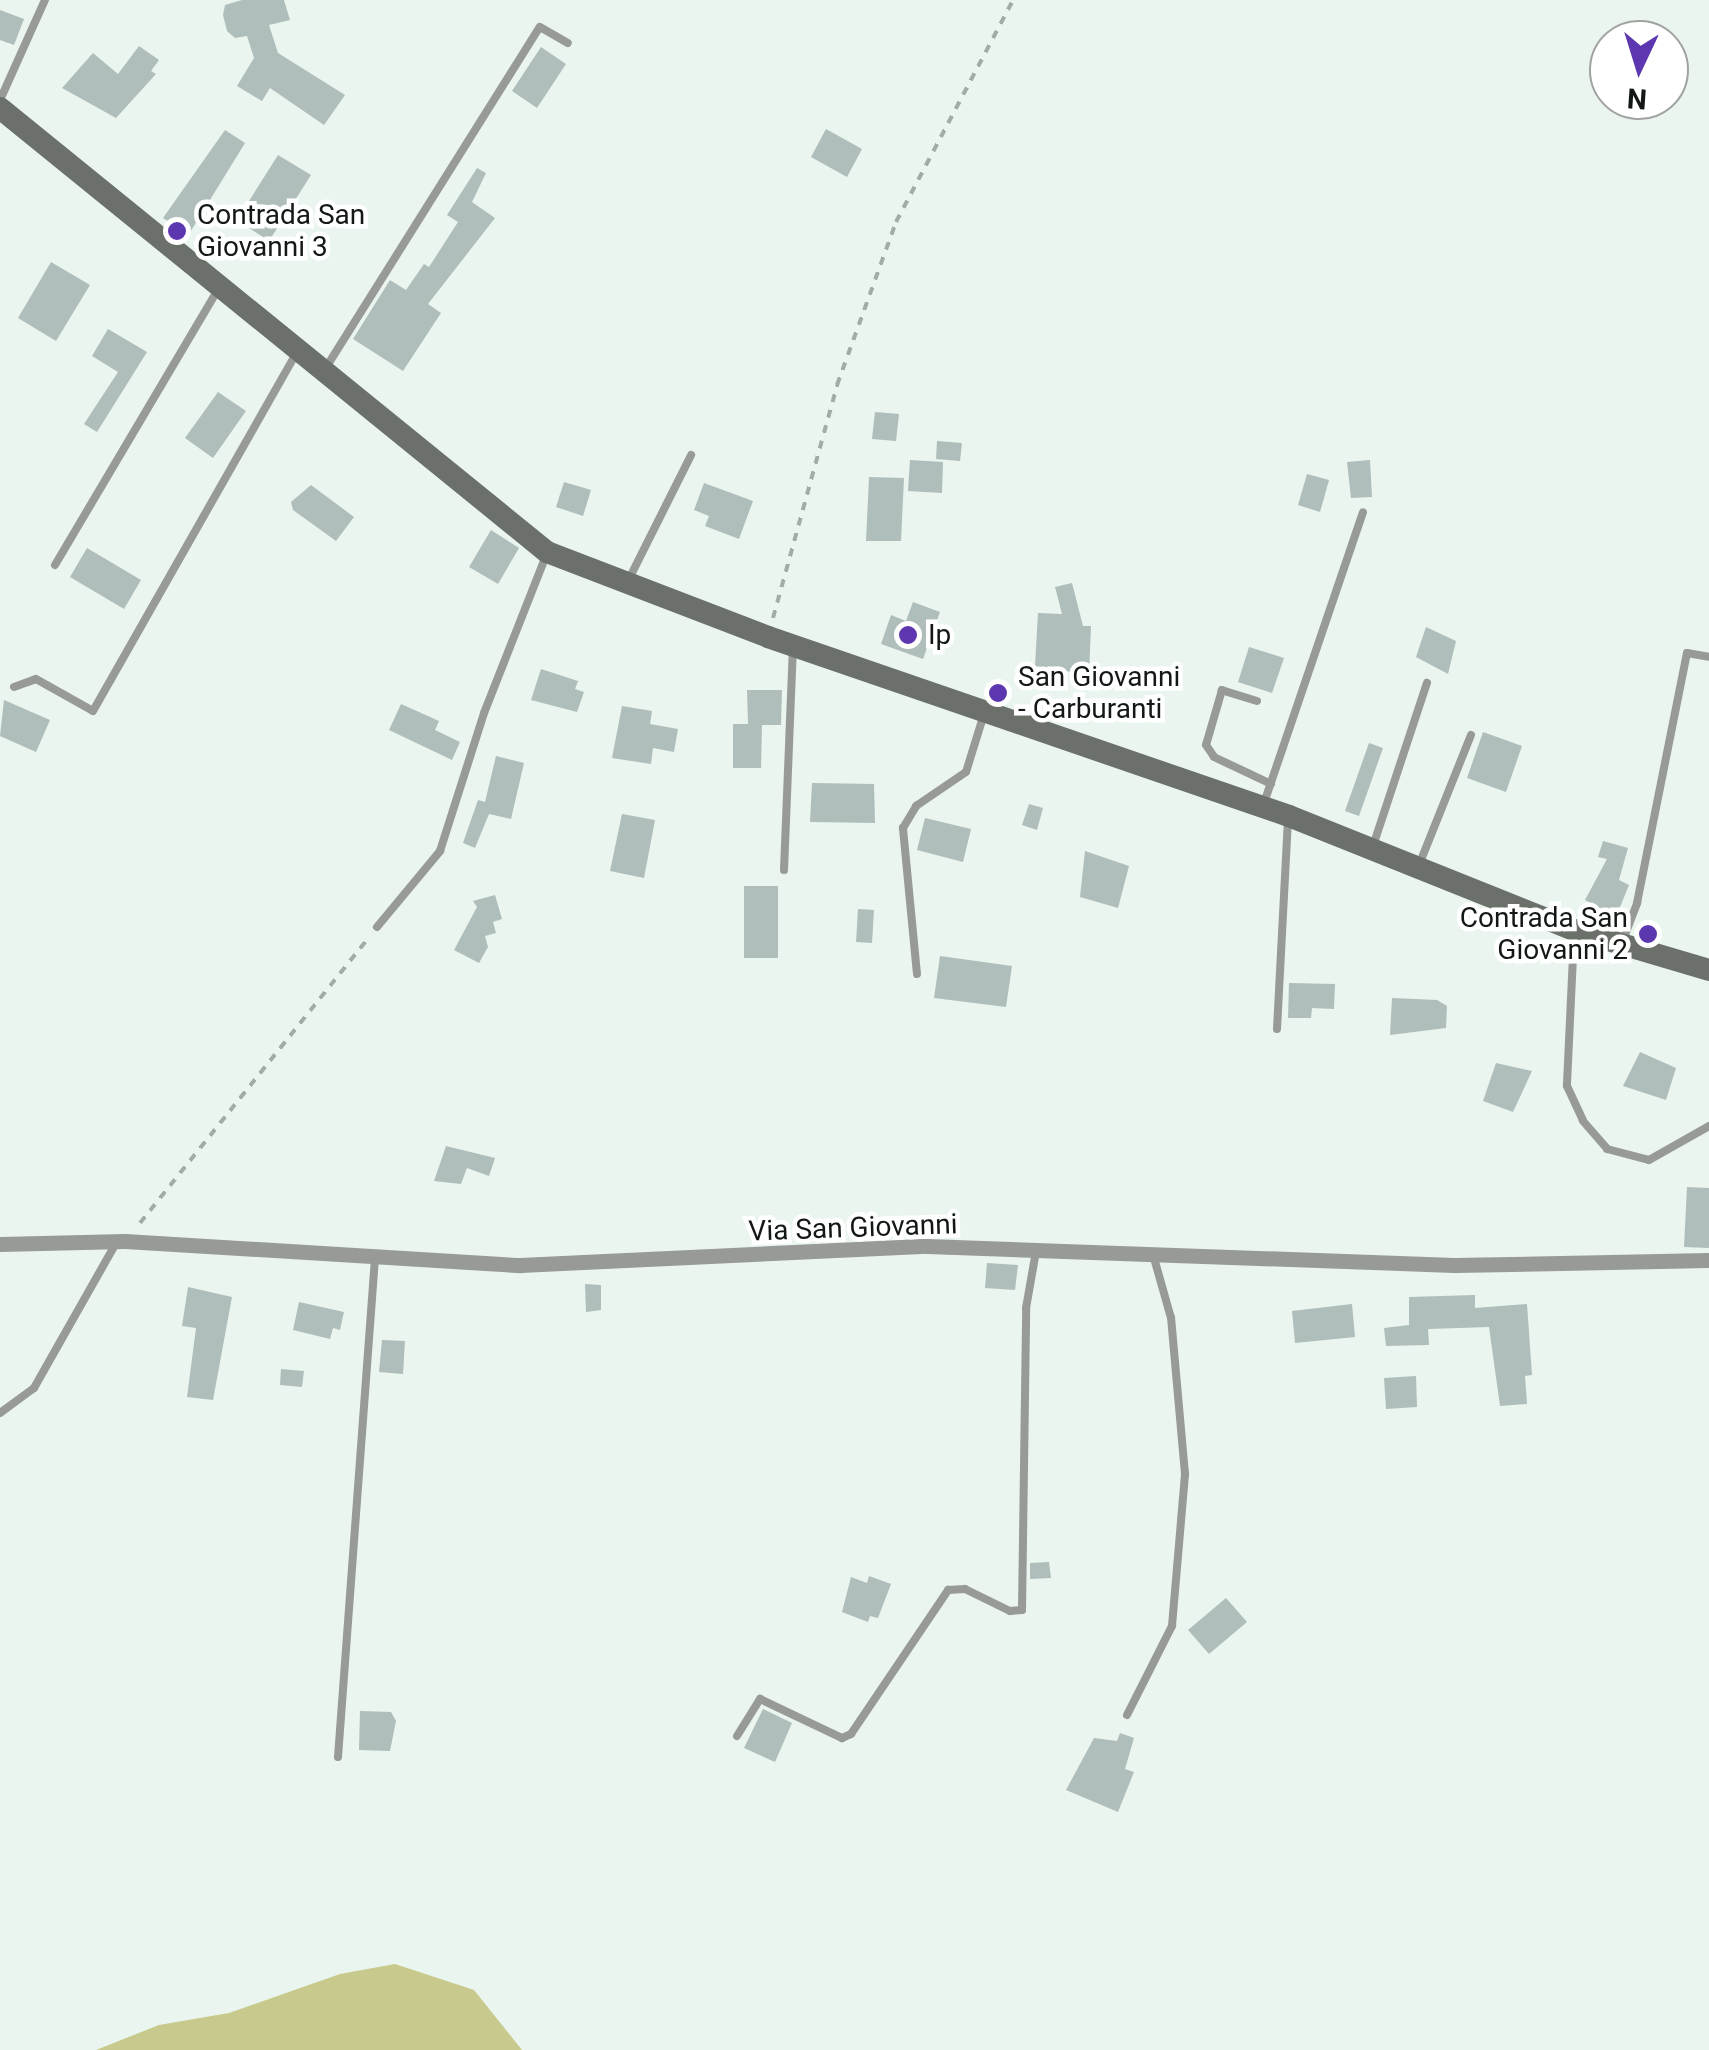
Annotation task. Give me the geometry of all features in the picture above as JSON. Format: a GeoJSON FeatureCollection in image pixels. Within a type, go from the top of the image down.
{"type":"FeatureCollection","features":[{"type":"Feature","properties":{"kind":"main road"},"geometry":{"type":"LineString","coordinates":[[0,108],[547,552],[768,637],[1288,816],[1574,930],[1709,970]]}},
{"type":"Feature","properties":{"kind":"street","name":"Via San Giovanni"},"geometry":{"type":"LineString","coordinates":[[0,1244],[121,1241],[520,1265],[927,1246],[1154,1258],[1454,1265],[1709,1260]]}},
{"type":"Feature","properties":{"kind":"lane"},"geometry":{"type":"LineString","coordinates":[[0,100],[45,0]]}},
{"type":"Feature","properties":{"kind":"lane"},"geometry":{"type":"LineString","coordinates":[[324,370],[540,27],[568,44]]}},
{"type":"Feature","properties":{"kind":"lane"},"geometry":{"type":"LineString","coordinates":[[55,565],[220,285]]}},
{"type":"Feature","properties":{"kind":"lane"},"geometry":{"type":"LineString","coordinates":[[14,687],[36,679],[94,712],[299,348]]}},
{"type":"Feature","properties":{"kind":"lane"},"geometry":{"type":"LineString","coordinates":[[626,584],[691,455]]}},
{"type":"Feature","properties":{"kind":"lane"},"geometry":{"type":"LineString","coordinates":[[1263,808],[1363,512]]}},
{"type":"Feature","properties":{"kind":"lane"},"geometry":{"type":"LineString","coordinates":[[377,926],[440,852],[484,713],[547,552]]}},
{"type":"Feature","properties":{"kind":"lane"},"geometry":{"type":"LineString","coordinates":[[784,870],[789,661],[795,646]]}},
{"type":"Feature","properties":{"kind":"lane"},"geometry":{"type":"LineString","coordinates":[[1622,944],[1637,903],[1687,654],[1709,656]]}},
{"type":"Feature","properties":{"kind":"lane"},"geometry":{"type":"LineString","coordinates":[[1372,850],[1426,683]]}},
{"type":"Feature","properties":{"kind":"lane"},"geometry":{"type":"LineString","coordinates":[[1257,701],[1222,690],[1207,723],[1206,746],[1214,757],[1271,784]]}},
{"type":"Feature","properties":{"kind":"lane"},"geometry":{"type":"LineString","coordinates":[[916,974],[903,828],[916,806],[966,772],[985,710]]}},
{"type":"Feature","properties":{"kind":"lane"},"geometry":{"type":"LineString","coordinates":[[1418,869],[1471,735]]}},
{"type":"Feature","properties":{"kind":"lane"},"geometry":{"type":"LineString","coordinates":[[1276,1029],[1288,816]]}},
{"type":"Feature","properties":{"kind":"lane"},"geometry":{"type":"LineString","coordinates":[[1574,930],[1566,1086],[1584,1122],[1607,1149],[1649,1160],[1709,1126]]}},
{"type":"Feature","properties":{"kind":"lane"},"geometry":{"type":"LineString","coordinates":[[0,1414],[34,1388],[121,1241]]}},
{"type":"Feature","properties":{"kind":"lane"},"geometry":{"type":"LineString","coordinates":[[737,1736],[760,1698],[842,1738],[851,1734],[948,1590],[965,1588],[1022,1610],[1026,1308],[1036,1251]]}},
{"type":"Feature","properties":{"kind":"lane"},"geometry":{"type":"LineString","coordinates":[[338,1756],[375,1258]]}},
{"type":"Feature","properties":{"kind":"lane"},"geometry":{"type":"LineString","coordinates":[[1126,1715],[1172,1626],[1185,1474],[1172,1318],[1154,1258]]}},
{"type":"Feature","properties":{"kind":"path"},"geometry":{"type":"LineString","coordinates":[[768,637],[837,385],[896,222],[1013,0]]}},
{"type":"Feature","properties":{"kind":"path"},"geometry":{"type":"LineString","coordinates":[[121,1241],[377,926]]}},
{"type":"Feature","properties":{"kind":"green space"},"geometry":{"type":"Polygon","coordinates":[[[395,1964],[474,1990],[522,2050],[96,2050],[159,2025],[229,2013],[340,1974],[395,1964]]]}},
{"type":"Feature","properties":{"kind":"building"},"geometry":{"type":"Polygon","coordinates":[[[242,0],[284,0],[290,20],[269,25],[278,53],[345,95],[324,125],[270,88],[262,101],[237,86],[254,58],[247,36],[235,38],[227,31],[223,15],[225,5],[242,0]]]}},
{"type":"Feature","properties":{"kind":"building"},"geometry":{"type":"Polygon","coordinates":[[[0,10],[24,19],[14,45],[0,40],[0,10]]]}},
{"type":"Feature","properties":{"kind":"building"},"geometry":{"type":"Polygon","coordinates":[[[139,46],[159,60],[151,71],[156,74],[116,118],[62,88],[93,53],[118,74],[139,46]]]}},
{"type":"Feature","properties":{"kind":"building"},"geometry":{"type":"Polygon","coordinates":[[[541,47],[566,64],[537,108],[512,91],[541,47]]]}},
{"type":"Feature","properties":{"kind":"building"},"geometry":{"type":"Polygon","coordinates":[[[826,129],[862,149],[847,177],[811,157],[826,129]]]}},
{"type":"Feature","properties":{"kind":"building"},"geometry":{"type":"Polygon","coordinates":[[[225,130],[245,143],[189,234],[163,218],[225,130]]]}},
{"type":"Feature","properties":{"kind":"building"},"geometry":{"type":"Polygon","coordinates":[[[278,155],[311,175],[269,241],[237,220],[278,155]]]}},
{"type":"Feature","properties":{"kind":"building"},"geometry":{"type":"Polygon","coordinates":[[[477,168],[486,173],[472,202],[495,218],[428,304],[441,313],[403,371],[353,339],[390,280],[406,290],[424,264],[429,267],[458,222],[447,215],[477,168]]]}},
{"type":"Feature","properties":{"kind":"building"},"geometry":{"type":"Polygon","coordinates":[[[51,262],[90,285],[56,341],[18,318],[51,262]]]}},
{"type":"Feature","properties":{"kind":"building"},"geometry":{"type":"Polygon","coordinates":[[[108,329],[147,352],[97,432],[84,424],[118,372],[92,356],[108,329]]]}},
{"type":"Feature","properties":{"kind":"building"},"geometry":{"type":"Polygon","coordinates":[[[218,392],[246,411],[213,458],[185,438],[218,392]]]}},
{"type":"Feature","properties":{"kind":"building"},"geometry":{"type":"Polygon","coordinates":[[[875,412],[899,414],[896,441],[872,439],[875,412]]]}},
{"type":"Feature","properties":{"kind":"building"},"geometry":{"type":"Polygon","coordinates":[[[937,441],[962,443],[960,461],[936,459],[937,441]]]}},
{"type":"Feature","properties":{"kind":"building"},"geometry":{"type":"Polygon","coordinates":[[[910,460],[943,462],[942,493],[908,491],[910,460]]]}},
{"type":"Feature","properties":{"kind":"building"},"geometry":{"type":"Polygon","coordinates":[[[1370,460],[1372,497],[1351,498],[1347,462],[1370,460]]]}},
{"type":"Feature","properties":{"kind":"building"},"geometry":{"type":"Polygon","coordinates":[[[1307,474],[1329,480],[1320,512],[1298,505],[1307,474]]]}},
{"type":"Feature","properties":{"kind":"building"},"geometry":{"type":"Polygon","coordinates":[[[869,477],[904,478],[901,541],[866,541],[869,477]]]}},
{"type":"Feature","properties":{"kind":"building"},"geometry":{"type":"Polygon","coordinates":[[[564,482],[591,490],[583,516],[556,507],[564,482]]]}},
{"type":"Feature","properties":{"kind":"building"},"geometry":{"type":"Polygon","coordinates":[[[704,483],[753,501],[739,539],[705,526],[709,516],[694,510],[704,483]]]}},
{"type":"Feature","properties":{"kind":"building"},"geometry":{"type":"Polygon","coordinates":[[[311,485],[354,517],[336,541],[293,510],[291,502],[311,485]]]}},
{"type":"Feature","properties":{"kind":"building"},"geometry":{"type":"Polygon","coordinates":[[[491,530],[519,548],[498,584],[469,567],[491,530]]]}},
{"type":"Feature","properties":{"kind":"building"},"geometry":{"type":"Polygon","coordinates":[[[87,548],[141,580],[124,609],[70,577],[87,548]]]}},
{"type":"Feature","properties":{"kind":"building"},"geometry":{"type":"Polygon","coordinates":[[[1072,583],[1083,626],[1091,626],[1089,675],[1035,666],[1038,613],[1062,614],[1055,587],[1072,583]]]}},
{"type":"Feature","properties":{"kind":"building"},"geometry":{"type":"Polygon","coordinates":[[[913,602],[940,612],[923,659],[881,644],[891,615],[906,621],[913,602]]]}},
{"type":"Feature","properties":{"kind":"building"},"geometry":{"type":"Polygon","coordinates":[[[1426,627],[1456,641],[1448,674],[1416,657],[1426,627]]]}},
{"type":"Feature","properties":{"kind":"building"},"geometry":{"type":"Polygon","coordinates":[[[1249,647],[1284,658],[1272,693],[1238,682],[1249,647]]]}},
{"type":"Feature","properties":{"kind":"building"},"geometry":{"type":"Polygon","coordinates":[[[541,669],[578,681],[575,689],[584,692],[577,712],[531,700],[541,669]]]}},
{"type":"Feature","properties":{"kind":"building"},"geometry":{"type":"Polygon","coordinates":[[[747,690],[782,690],[781,725],[762,725],[761,768],[733,768],[733,724],[748,724],[747,690]]]}},
{"type":"Feature","properties":{"kind":"building"},"geometry":{"type":"Polygon","coordinates":[[[4,700],[50,720],[36,752],[0,736],[4,700]]]}},
{"type":"Feature","properties":{"kind":"building"},"geometry":{"type":"Polygon","coordinates":[[[401,704],[439,721],[435,730],[460,742],[452,760],[389,730],[401,704]]]}},
{"type":"Feature","properties":{"kind":"building"},"geometry":{"type":"Polygon","coordinates":[[[622,706],[652,711],[650,724],[678,729],[674,752],[653,748],[651,764],[612,758],[622,706]]]}},
{"type":"Feature","properties":{"kind":"building"},"geometry":{"type":"Polygon","coordinates":[[[1483,732],[1522,746],[1506,792],[1467,778],[1483,732]]]}},
{"type":"Feature","properties":{"kind":"building"},"geometry":{"type":"Polygon","coordinates":[[[1369,743],[1383,748],[1359,816],[1345,811],[1369,743]]]}},
{"type":"Feature","properties":{"kind":"building"},"geometry":{"type":"Polygon","coordinates":[[[496,756],[524,763],[511,819],[489,814],[475,848],[463,843],[478,800],[485,802],[496,756]]]}},
{"type":"Feature","properties":{"kind":"building"},"geometry":{"type":"Polygon","coordinates":[[[812,783],[874,784],[875,823],[810,822],[812,783]]]}},
{"type":"Feature","properties":{"kind":"building"},"geometry":{"type":"Polygon","coordinates":[[[1029,804],[1043,808],[1037,830],[1022,825],[1029,804]]]}},
{"type":"Feature","properties":{"kind":"building"},"geometry":{"type":"Polygon","coordinates":[[[622,814],[655,820],[644,878],[610,871],[622,814]]]}},
{"type":"Feature","properties":{"kind":"building"},"geometry":{"type":"Polygon","coordinates":[[[925,818],[971,829],[963,862],[917,850],[925,818]]]}},
{"type":"Feature","properties":{"kind":"building"},"geometry":{"type":"Polygon","coordinates":[[[1603,841],[1628,848],[1619,880],[1629,885],[1616,917],[1585,900],[1607,859],[1598,857],[1603,841]]]}},
{"type":"Feature","properties":{"kind":"building"},"geometry":{"type":"Polygon","coordinates":[[[1085,851],[1129,866],[1118,908],[1080,897],[1085,851]]]}},
{"type":"Feature","properties":{"kind":"building"},"geometry":{"type":"Polygon","coordinates":[[[744,886],[778,886],[778,958],[744,958],[744,886]]]}},
{"type":"Feature","properties":{"kind":"building"},"geometry":{"type":"Polygon","coordinates":[[[495,895],[502,919],[493,922],[496,933],[485,936],[488,947],[479,963],[454,950],[477,907],[473,901],[495,895]]]}},
{"type":"Feature","properties":{"kind":"building"},"geometry":{"type":"Polygon","coordinates":[[[858,909],[874,910],[872,943],[856,942],[858,909]]]}},
{"type":"Feature","properties":{"kind":"building"},"geometry":{"type":"Polygon","coordinates":[[[940,956],[1012,966],[1006,1007],[934,998],[940,956]]]}},
{"type":"Feature","properties":{"kind":"building"},"geometry":{"type":"Polygon","coordinates":[[[1289,983],[1335,984],[1334,1009],[1312,1008],[1311,1018],[1288,1018],[1289,983]]]}},
{"type":"Feature","properties":{"kind":"building"},"geometry":{"type":"Polygon","coordinates":[[[1392,998],[1437,1000],[1447,1006],[1446,1028],[1390,1035],[1392,998]]]}},
{"type":"Feature","properties":{"kind":"building"},"geometry":{"type":"Polygon","coordinates":[[[1640,1052],[1676,1068],[1666,1100],[1623,1086],[1640,1052]]]}},
{"type":"Feature","properties":{"kind":"building"},"geometry":{"type":"Polygon","coordinates":[[[1496,1063],[1532,1071],[1513,1112],[1483,1101],[1496,1063]]]}},
{"type":"Feature","properties":{"kind":"building"},"geometry":{"type":"Polygon","coordinates":[[[446,1146],[495,1158],[489,1176],[467,1168],[461,1184],[434,1181],[446,1146]]]}},
{"type":"Feature","properties":{"kind":"building"},"geometry":{"type":"Polygon","coordinates":[[[1687,1187],[1709,1188],[1709,1248],[1684,1247],[1687,1187]]]}},
{"type":"Feature","properties":{"kind":"building"},"geometry":{"type":"Polygon","coordinates":[[[987,1263],[1018,1265],[1015,1290],[985,1288],[987,1263]]]}},
{"type":"Feature","properties":{"kind":"building"},"geometry":{"type":"Polygon","coordinates":[[[585,1284],[601,1285],[601,1310],[586,1312],[585,1284]]]}},
{"type":"Feature","properties":{"kind":"building"},"geometry":{"type":"Polygon","coordinates":[[[188,1287],[232,1297],[213,1400],[187,1397],[196,1328],[182,1326],[188,1287]]]}},
{"type":"Feature","properties":{"kind":"building"},"geometry":{"type":"Polygon","coordinates":[[[1475,1295],[1475,1308],[1527,1304],[1532,1375],[1525,1376],[1527,1404],[1500,1406],[1489,1327],[1428,1329],[1429,1345],[1386,1346],[1384,1328],[1409,1325],[1409,1297],[1475,1295]]]}},
{"type":"Feature","properties":{"kind":"building"},"geometry":{"type":"Polygon","coordinates":[[[299,1302],[344,1312],[340,1330],[333,1328],[330,1339],[293,1330],[299,1302]]]}},
{"type":"Feature","properties":{"kind":"building"},"geometry":{"type":"Polygon","coordinates":[[[1352,1304],[1355,1337],[1295,1343],[1292,1311],[1352,1304]]]}},
{"type":"Feature","properties":{"kind":"building"},"geometry":{"type":"Polygon","coordinates":[[[382,1340],[405,1341],[403,1374],[379,1372],[382,1340]]]}},
{"type":"Feature","properties":{"kind":"building"},"geometry":{"type":"Polygon","coordinates":[[[281,1369],[304,1371],[302,1387],[280,1385],[281,1369]]]}},
{"type":"Feature","properties":{"kind":"building"},"geometry":{"type":"Polygon","coordinates":[[[1416,1376],[1417,1407],[1386,1409],[1384,1378],[1416,1376]]]}},
{"type":"Feature","properties":{"kind":"building"},"geometry":{"type":"Polygon","coordinates":[[[1049,1562],[1051,1578],[1030,1579],[1030,1563],[1049,1562]]]}},
{"type":"Feature","properties":{"kind":"building"},"geometry":{"type":"Polygon","coordinates":[[[869,1576],[891,1584],[878,1618],[870,1616],[868,1622],[842,1612],[851,1577],[867,1583],[869,1576]]]}},
{"type":"Feature","properties":{"kind":"building"},"geometry":{"type":"Polygon","coordinates":[[[1226,1598],[1247,1622],[1209,1654],[1188,1630],[1226,1598]]]}},
{"type":"Feature","properties":{"kind":"building"},"geometry":{"type":"Polygon","coordinates":[[[763,1709],[792,1723],[775,1762],[744,1748],[763,1709]]]}},
{"type":"Feature","properties":{"kind":"building"},"geometry":{"type":"Polygon","coordinates":[[[360,1711],[391,1712],[396,1721],[390,1751],[359,1750],[360,1711]]]}},
{"type":"Feature","properties":{"kind":"building"},"geometry":{"type":"Polygon","coordinates":[[[1120,1733],[1134,1738],[1125,1769],[1134,1772],[1118,1812],[1066,1790],[1094,1738],[1117,1741],[1120,1733]]]}},
{"type":"Feature","properties":{"kind":"place","name":"Contrada San Giovanni 3"},"geometry":{"type":"Point","coordinates":[177,231]}},
{"type":"Feature","properties":{"kind":"place","name":"Ip"},"geometry":{"type":"Point","coordinates":[908,635]}},
{"type":"Feature","properties":{"kind":"place","name":"San Giovanni - Carburanti"},"geometry":{"type":"Point","coordinates":[998,693]}},
{"type":"Feature","properties":{"kind":"place","name":"Contrada San Giovanni 2"},"geometry":{"type":"Point","coordinates":[1648,934]}}]}
